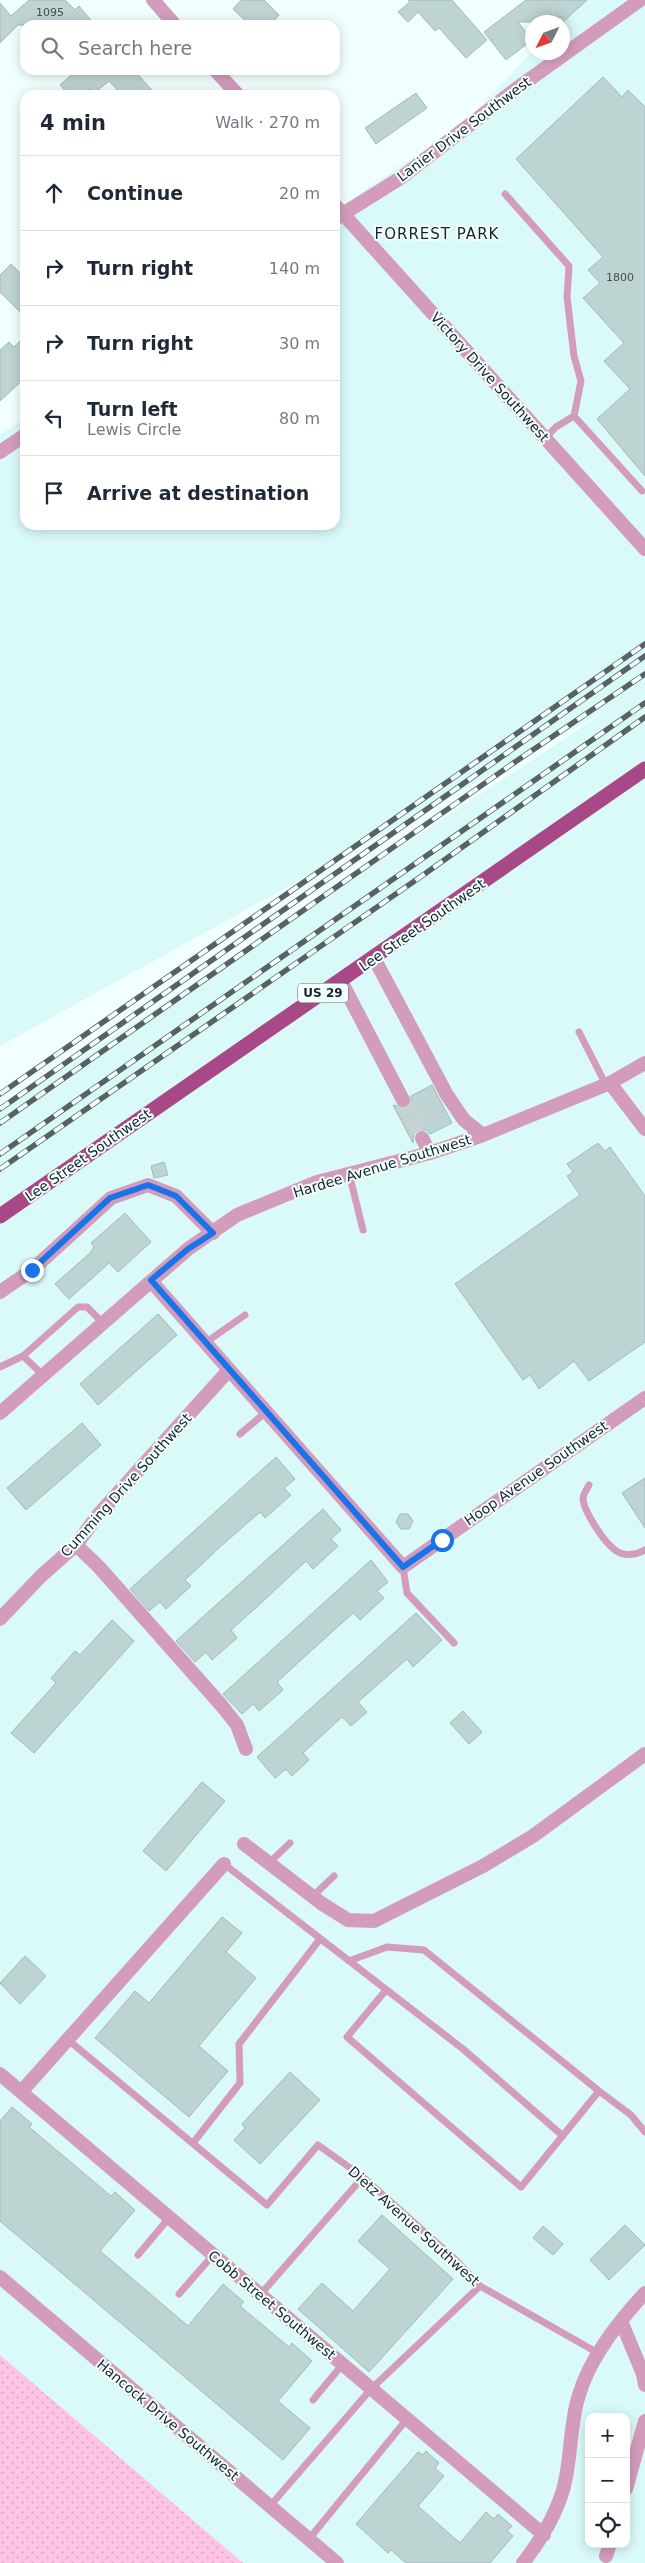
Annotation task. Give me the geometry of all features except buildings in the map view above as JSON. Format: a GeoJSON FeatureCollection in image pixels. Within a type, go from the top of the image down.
{"type":"FeatureCollection","features":[{"type":"Feature","properties":{"kind":"main road","name":"Lee Street Southwest"},"geometry":{"type":"LineString","coordinates":[[0,1216],[645,769]]}},
{"type":"Feature","properties":{"kind":"street"},"geometry":{"type":"LineString","coordinates":[[153,0],[171,20]]}},
{"type":"Feature","properties":{"kind":"street","name":"Lanier Drive Southwest"},"geometry":{"type":"LineString","coordinates":[[340,211],[402,178],[516,89],[640,0]]}},
{"type":"Feature","properties":{"kind":"street"},"geometry":{"type":"LineString","coordinates":[[220,75],[233,90]]}},
{"type":"Feature","properties":{"kind":"street","name":"Victory Drive Southwest"},"geometry":{"type":"LineString","coordinates":[[340,214],[645,549]]}},
{"type":"Feature","properties":{"kind":"street"},"geometry":{"type":"LineString","coordinates":[[0,452],[20,438]]}},
{"type":"Feature","properties":{"kind":"street"},"geometry":{"type":"LineString","coordinates":[[374,958],[447,1095],[464,1120],[483,1135]]}},
{"type":"Feature","properties":{"kind":"street"},"geometry":{"type":"LineString","coordinates":[[341,981],[402,1100]]}},
{"type":"Feature","properties":{"kind":"street","name":"Hardee Avenue Southwest"},"geometry":{"type":"LineString","coordinates":[[0,1413],[188,1249],[237,1215],[317,1182],[430,1152],[483,1135],[608,1084],[645,1063]]}},
{"type":"Feature","properties":{"kind":"street"},"geometry":{"type":"LineString","coordinates":[[608,1084],[645,1129]]}},
{"type":"Feature","properties":{"kind":"street"},"geometry":{"type":"LineString","coordinates":[[422,1138],[430,1152]]}},
{"type":"Feature","properties":{"kind":"street"},"geometry":{"type":"LineString","coordinates":[[0,1292],[32,1270],[110,1198],[148,1185],[176,1196],[213,1233]]}},
{"type":"Feature","properties":{"kind":"street"},"geometry":{"type":"LineString","coordinates":[[151,1280],[403,1567]]}},
{"type":"Feature","properties":{"kind":"street","name":"Cumming Drive Southwest"},"geometry":{"type":"LineString","coordinates":[[2,1612],[76,1545],[98,1515],[229,1370]]}},
{"type":"Feature","properties":{"kind":"street","name":"Hoop Avenue Southwest"},"geometry":{"type":"LineString","coordinates":[[403,1567],[645,1398]]}},
{"type":"Feature","properties":{"kind":"street"},"geometry":{"type":"LineString","coordinates":[[76,1545],[99,1567],[222,1706],[237,1725],[246,1749]]}},
{"type":"Feature","properties":{"kind":"street"},"geometry":{"type":"LineString","coordinates":[[244,1844],[312,1897],[348,1920],[374,1921],[466,1875],[533,1836],[645,1754]]}},
{"type":"Feature","properties":{"kind":"street"},"geometry":{"type":"LineString","coordinates":[[21,2092],[224,1864]]}},
{"type":"Feature","properties":{"kind":"street","name":"Cobb Street Southwest"},"geometry":{"type":"LineString","coordinates":[[0,2074],[544,2535]]}},
{"type":"Feature","properties":{"kind":"street","name":"Hancock Drive Southwest"},"geometry":{"type":"LineString","coordinates":[[0,2277],[337,2563]]}},
{"type":"Feature","properties":{"kind":"street"},"geometry":{"type":"LineString","coordinates":[[523,2563],[544,2535],[563,2489],[579,2395],[598,2353],[621,2321],[645,2294]]}},
{"type":"Feature","properties":{"kind":"street"},"geometry":{"type":"LineString","coordinates":[[621,2321],[643,2374],[645,2385]]}},
{"type":"Feature","properties":{"kind":"street"},"geometry":{"type":"LineString","coordinates":[[630,2475],[645,2421]]}},
{"type":"Feature","properties":{"kind":"lane"},"geometry":{"type":"LineString","coordinates":[[505,194],[570,266],[568,296],[574,356],[581,382],[574,416],[556,427],[545,438]]}},
{"type":"Feature","properties":{"kind":"lane"},"geometry":{"type":"LineString","coordinates":[[574,416],[644,491]]}},
{"type":"Feature","properties":{"kind":"lane"},"geometry":{"type":"LineString","coordinates":[[579,1032],[608,1084]]}},
{"type":"Feature","properties":{"kind":"lane"},"geometry":{"type":"LineString","coordinates":[[349,1173],[363,1230]]}},
{"type":"Feature","properties":{"kind":"lane"},"geometry":{"type":"LineString","coordinates":[[0,1368],[23,1356],[78,1307],[87,1307],[103,1323]]}},
{"type":"Feature","properties":{"kind":"lane"},"geometry":{"type":"LineString","coordinates":[[205,1343],[245,1315]]}},
{"type":"Feature","properties":{"kind":"lane"},"geometry":{"type":"LineString","coordinates":[[23,1356],[43,1375]]}},
{"type":"Feature","properties":{"kind":"lane"},"geometry":{"type":"LineString","coordinates":[[240,1434],[266,1412]]}},
{"type":"Feature","properties":{"kind":"lane"},"geometry":{"type":"LineString","coordinates":[[589,1485],[583,1497],[585,1508],[615,1550],[624,1554],[636,1554],[645,1550]]}},
{"type":"Feature","properties":{"kind":"lane"},"geometry":{"type":"LineString","coordinates":[[403,1567],[407,1593],[454,1644]]}},
{"type":"Feature","properties":{"kind":"lane"},"geometry":{"type":"LineString","coordinates":[[268,1864],[290,1843]]}},
{"type":"Feature","properties":{"kind":"lane"},"geometry":{"type":"LineString","coordinates":[[224,1864],[463,2050],[563,2136]]}},
{"type":"Feature","properties":{"kind":"lane"},"geometry":{"type":"LineString","coordinates":[[312,1897],[334,1876]]}},
{"type":"Feature","properties":{"kind":"lane"},"geometry":{"type":"LineString","coordinates":[[193,2144],[240,2083],[239,2044],[320,1939]]}},
{"type":"Feature","properties":{"kind":"lane"},"geometry":{"type":"LineString","coordinates":[[349,1961],[387,1948],[424,1950],[631,2115],[645,2132]]}},
{"type":"Feature","properties":{"kind":"lane"},"geometry":{"type":"LineString","coordinates":[[386,1990],[347,2037],[521,2187],[599,2091]]}},
{"type":"Feature","properties":{"kind":"lane","name":"Dietz Avenue Southwest"},"geometry":{"type":"LineString","coordinates":[[67,2039],[267,2205],[318,2145],[362,2177],[457,2261],[480,2286],[598,2353]]}},
{"type":"Feature","properties":{"kind":"lane"},"geometry":{"type":"LineString","coordinates":[[260,2295],[362,2177]]}},
{"type":"Feature","properties":{"kind":"lane"},"geometry":{"type":"LineString","coordinates":[[138,2255],[169,2218]]}},
{"type":"Feature","properties":{"kind":"lane"},"geometry":{"type":"LineString","coordinates":[[180,2294],[213,2255]]}},
{"type":"Feature","properties":{"kind":"lane"},"geometry":{"type":"LineString","coordinates":[[270,2506],[372,2389],[480,2286]]}},
{"type":"Feature","properties":{"kind":"lane"},"geometry":{"type":"LineString","coordinates":[[312,2400],[342,2364]]}},
{"type":"Feature","properties":{"kind":"lane"},"geometry":{"type":"LineString","coordinates":[[309,2539],[407,2419]]}},
{"type":"Feature","properties":{"kind":"shaded area"},"geometry":{"type":"Polygon","coordinates":[[[582,0],[645,0],[645,2563],[0,2563],[0,1111],[611,708],[0,1046],[0,435],[20,421],[20,530],[340,530],[340,207],[465,123],[525,59],[570,60],[570,15],[568,15],[582,0]]]}},
{"type":"Feature","properties":{"kind":"shaded area"},"geometry":{"type":"Polygon","coordinates":[[[0,2355],[243,2563],[0,2563],[0,2355]]]}},
{"type":"Feature","properties":{"kind":"tunnel"},"geometry":{"type":"LineString","coordinates":[[403,1100],[422,1138]]}},
{"type":"Feature","properties":{"kind":"railway"},"geometry":{"type":"LineString","coordinates":[[0,1094],[645,644]]}},
{"type":"Feature","properties":{"kind":"railway"},"geometry":{"type":"LineString","coordinates":[[0,1109],[645,656]]}},
{"type":"Feature","properties":{"kind":"railway"},"geometry":{"type":"LineString","coordinates":[[0,1123],[515,762],[645,674]]}},
{"type":"Feature","properties":{"kind":"railway"},"geometry":{"type":"LineString","coordinates":[[0,1154],[645,703]]}},
{"type":"Feature","properties":{"kind":"railway"},"geometry":{"type":"LineString","coordinates":[[0,1169],[426,873],[645,717]]}},
{"type":"Feature","properties":{"kind":"district","name":"FORREST PARK"},"geometry":{"type":"Point","coordinates":[437,234]}},
{"type":"Feature","properties":{"kind":"route"},"geometry":{"type":"LineString","coordinates":[[32,1270],[110,1198],[148,1185],[176,1196],[213,1233],[188,1249],[151,1280],[403,1567],[442,1540]]}}]}
